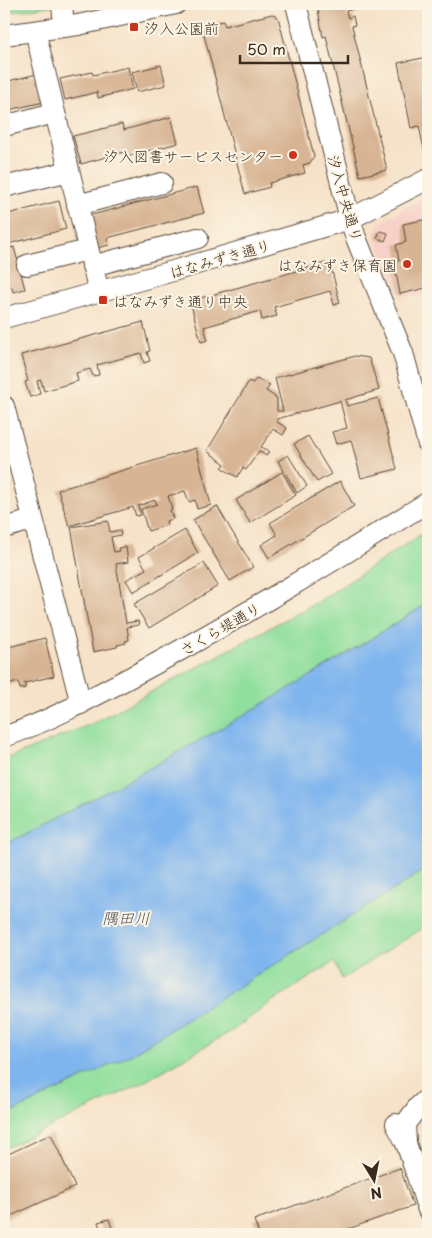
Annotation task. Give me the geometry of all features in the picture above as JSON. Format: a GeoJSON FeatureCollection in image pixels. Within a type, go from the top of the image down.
{"type":"FeatureCollection","features":[{"type":"Feature","properties":{"kind":"street"},"geometry":{"type":"LineString","coordinates":[[62,4],[71,26]]}},
{"type":"Feature","properties":{"kind":"street"},"geometry":{"type":"LineString","coordinates":[[71,26],[75,4]]}},
{"type":"Feature","properties":{"kind":"street"},"geometry":{"type":"LineString","coordinates":[[4,35],[71,26],[176,4]]}},
{"type":"Feature","properties":{"kind":"street","name":"汐入中央通り"},"geometry":{"type":"LineString","coordinates":[[296,4],[350,219],[403,353],[428,444]]}},
{"type":"Feature","properties":{"kind":"street"},"geometry":{"type":"LineString","coordinates":[[35,31],[99,292]]}},
{"type":"Feature","properties":{"kind":"street"},"geometry":{"type":"LineString","coordinates":[[4,126],[54,113]]}},
{"type":"Feature","properties":{"kind":"street"},"geometry":{"type":"LineString","coordinates":[[5,182],[69,171]]}},
{"type":"Feature","properties":{"kind":"street","name":"はなみずき通り"},"geometry":{"type":"LineString","coordinates":[[4,318],[350,219],[428,178]]}},
{"type":"Feature","properties":{"kind":"street"},"geometry":{"type":"LineString","coordinates":[[77,205],[162,184]]}},
{"type":"Feature","properties":{"kind":"street"},"geometry":{"type":"LineString","coordinates":[[27,265],[90,258],[198,238]]}},
{"type":"Feature","properties":{"kind":"street"},"geometry":{"type":"LineString","coordinates":[[4,406],[81,704]]}},
{"type":"Feature","properties":{"kind":"street","name":"さくら堤通り"},"geometry":{"type":"LineString","coordinates":[[4,737],[59,715],[180,651],[293,586],[428,502]]}},
{"type":"Feature","properties":{"kind":"street"},"geometry":{"type":"LineString","coordinates":[[4,528],[32,520]]}},
{"type":"Feature","properties":{"kind":"street"},"geometry":{"type":"LineString","coordinates":[[406,1143],[405,1124],[418,1107],[428,1098]]}},
{"type":"Feature","properties":{"kind":"street"},"geometry":{"type":"LineString","coordinates":[[396,1124],[406,1143],[428,1210]]}},
{"type":"Feature","properties":{"kind":"shaded area","name":"はなみずき保育園"},"geometry":{"type":"Polygon","coordinates":[[[427,195],[428,294],[401,299],[374,235],[380,223],[427,195]]]}},
{"type":"Feature","properties":{"kind":"green space"},"geometry":{"type":"Polygon","coordinates":[[[4,4],[61,4],[4,13],[4,4]]]}},
{"type":"Feature","properties":{"kind":"green space"},"geometry":{"type":"Polygon","coordinates":[[[428,530],[428,603],[279,696],[126,782],[4,845],[4,760],[91,724],[192,670],[319,601],[428,530]]]}},
{"type":"Feature","properties":{"kind":"green space"},"geometry":{"type":"Polygon","coordinates":[[[428,868],[428,925],[342,979],[334,962],[271,1002],[235,1029],[142,1083],[4,1149],[4,1116],[130,1055],[428,868]]]}},
{"type":"Feature","properties":{"kind":"water","name":"隅田川"},"geometry":{"type":"Polygon","coordinates":[[[428,603],[428,868],[130,1055],[4,1116],[4,845],[112,788],[272,699],[428,603]]]}},
{"type":"Feature","properties":{"kind":"building"},"geometry":{"type":"Polygon","coordinates":[[[317,4],[375,4],[346,11],[348,18],[353,16],[355,25],[352,26],[387,170],[360,176],[326,36],[323,37],[317,4]]]}},
{"type":"Feature","properties":{"kind":"building"},"geometry":{"type":"Polygon","coordinates":[[[272,14],[278,17],[314,156],[310,163],[303,165],[305,173],[269,183],[270,187],[245,194],[203,31],[214,28],[213,23],[223,21],[225,26],[272,14]]]}},
{"type":"Feature","properties":{"kind":"building"},"geometry":{"type":"Polygon","coordinates":[[[428,57],[428,153],[425,154],[419,126],[411,128],[398,63],[428,57]]]}},
{"type":"Feature","properties":{"kind":"building"},"geometry":{"type":"Polygon","coordinates":[[[161,65],[166,85],[137,92],[132,72],[161,65]]]}},
{"type":"Feature","properties":{"kind":"building"},"geometry":{"type":"Polygon","coordinates":[[[128,67],[133,89],[98,98],[97,92],[65,100],[60,79],[92,72],[93,75],[128,67]]]}},
{"type":"Feature","properties":{"kind":"building"},"geometry":{"type":"Polygon","coordinates":[[[37,74],[44,102],[4,111],[4,82],[37,74]]]}},
{"type":"Feature","properties":{"kind":"building"},"geometry":{"type":"Polygon","coordinates":[[[171,117],[178,143],[125,157],[124,152],[81,164],[73,136],[122,124],[124,130],[171,117]]]}},
{"type":"Feature","properties":{"kind":"building"},"geometry":{"type":"Polygon","coordinates":[[[197,187],[204,213],[107,238],[109,245],[97,248],[88,216],[197,187]]]}},
{"type":"Feature","properties":{"kind":"building"},"geometry":{"type":"Polygon","coordinates":[[[59,201],[66,229],[4,245],[4,215],[59,201]]]}},
{"type":"Feature","properties":{"kind":"building"},"geometry":{"type":"Polygon","coordinates":[[[428,219],[428,290],[426,288],[400,294],[394,262],[399,261],[396,245],[406,242],[403,224],[428,219]]]}},
{"type":"Feature","properties":{"kind":"building"},"geometry":{"type":"Polygon","coordinates":[[[380,231],[388,233],[385,241],[377,238],[380,231]]]}},
{"type":"Feature","properties":{"kind":"building"},"geometry":{"type":"Polygon","coordinates":[[[14,247],[25,289],[13,292],[12,287],[4,289],[4,249],[14,247]]]}},
{"type":"Feature","properties":{"kind":"building"},"geometry":{"type":"Polygon","coordinates":[[[325,263],[331,267],[340,303],[334,305],[330,291],[274,307],[277,316],[262,320],[260,311],[204,327],[208,340],[201,342],[190,301],[325,263]]]}},
{"type":"Feature","properties":{"kind":"building"},"geometry":{"type":"Polygon","coordinates":[[[143,322],[150,351],[147,352],[150,361],[144,363],[141,353],[97,365],[99,375],[93,376],[90,369],[76,373],[78,381],[44,391],[41,380],[37,381],[40,394],[30,397],[25,382],[28,381],[21,355],[143,322]]]}},
{"type":"Feature","properties":{"kind":"building"},"geometry":{"type":"Polygon","coordinates":[[[355,356],[369,358],[379,390],[345,400],[347,406],[378,398],[397,469],[361,478],[351,440],[336,444],[332,432],[347,428],[340,401],[277,419],[277,422],[287,428],[283,435],[273,429],[261,447],[269,451],[266,456],[259,451],[246,470],[243,468],[237,477],[222,468],[225,464],[207,451],[249,381],[253,383],[256,379],[270,385],[266,391],[277,398],[277,411],[283,411],[275,378],[355,356]]]}},
{"type":"Feature","properties":{"kind":"building"},"geometry":{"type":"Polygon","coordinates":[[[308,436],[331,474],[317,482],[294,444],[308,436]]]}},
{"type":"Feature","properties":{"kind":"building"},"geometry":{"type":"Polygon","coordinates":[[[196,448],[211,505],[197,509],[195,500],[189,502],[185,491],[168,496],[173,519],[166,521],[167,525],[148,531],[141,509],[157,504],[155,500],[138,506],[141,515],[136,516],[133,507],[69,526],[58,490],[196,448]]]}},
{"type":"Feature","properties":{"kind":"building"},"geometry":{"type":"Polygon","coordinates":[[[288,455],[307,486],[297,493],[278,461],[288,455]]]}},
{"type":"Feature","properties":{"kind":"building"},"geometry":{"type":"Polygon","coordinates":[[[282,472],[296,495],[250,523],[236,500],[282,472]]]}},
{"type":"Feature","properties":{"kind":"building"},"geometry":{"type":"Polygon","coordinates":[[[340,481],[354,506],[269,558],[261,545],[277,535],[270,523],[340,481]]]}},
{"type":"Feature","properties":{"kind":"building"},"geometry":{"type":"Polygon","coordinates":[[[217,506],[253,567],[230,581],[193,520],[217,506]]]}},
{"type":"Feature","properties":{"kind":"building"},"geometry":{"type":"Polygon","coordinates":[[[108,521],[110,532],[120,530],[121,535],[111,537],[114,552],[119,551],[118,548],[126,547],[128,562],[116,564],[126,623],[138,621],[139,625],[127,627],[129,640],[125,641],[126,643],[93,652],[71,527],[108,521]]]}},
{"type":"Feature","properties":{"kind":"building"},"geometry":{"type":"Polygon","coordinates":[[[185,530],[198,553],[133,592],[126,580],[146,569],[139,557],[185,530]]]}},
{"type":"Feature","properties":{"kind":"building"},"geometry":{"type":"Polygon","coordinates":[[[204,563],[218,586],[149,628],[134,604],[204,563]]]}},
{"type":"Feature","properties":{"kind":"building"},"geometry":{"type":"Polygon","coordinates":[[[45,638],[54,676],[25,683],[25,688],[20,689],[18,682],[4,686],[4,648],[45,638]]]}},
{"type":"Feature","properties":{"kind":"building"},"geometry":{"type":"Polygon","coordinates":[[[51,1134],[75,1187],[4,1219],[4,1156],[51,1134]]]}},
{"type":"Feature","properties":{"kind":"building"},"geometry":{"type":"Polygon","coordinates":[[[400,1168],[413,1206],[334,1234],[259,1234],[254,1220],[400,1168]]]}},
{"type":"Feature","properties":{"kind":"building"},"geometry":{"type":"Polygon","coordinates":[[[109,1219],[114,1234],[102,1234],[98,1222],[109,1219]]]}},
{"type":"Feature","properties":{"kind":"place","name":"汐入公園前"},"geometry":{"type":"Point","coordinates":[134,27]}},
{"type":"Feature","properties":{"kind":"place","name":"汐入図書サービスセンター"},"geometry":{"type":"Point","coordinates":[293,155]}},
{"type":"Feature","properties":{"kind":"place","name":"はなみずき保育園"},"geometry":{"type":"Point","coordinates":[407,264]}},
{"type":"Feature","properties":{"kind":"place","name":"はなみずき通り中央"},"geometry":{"type":"Point","coordinates":[103,300]}}]}
